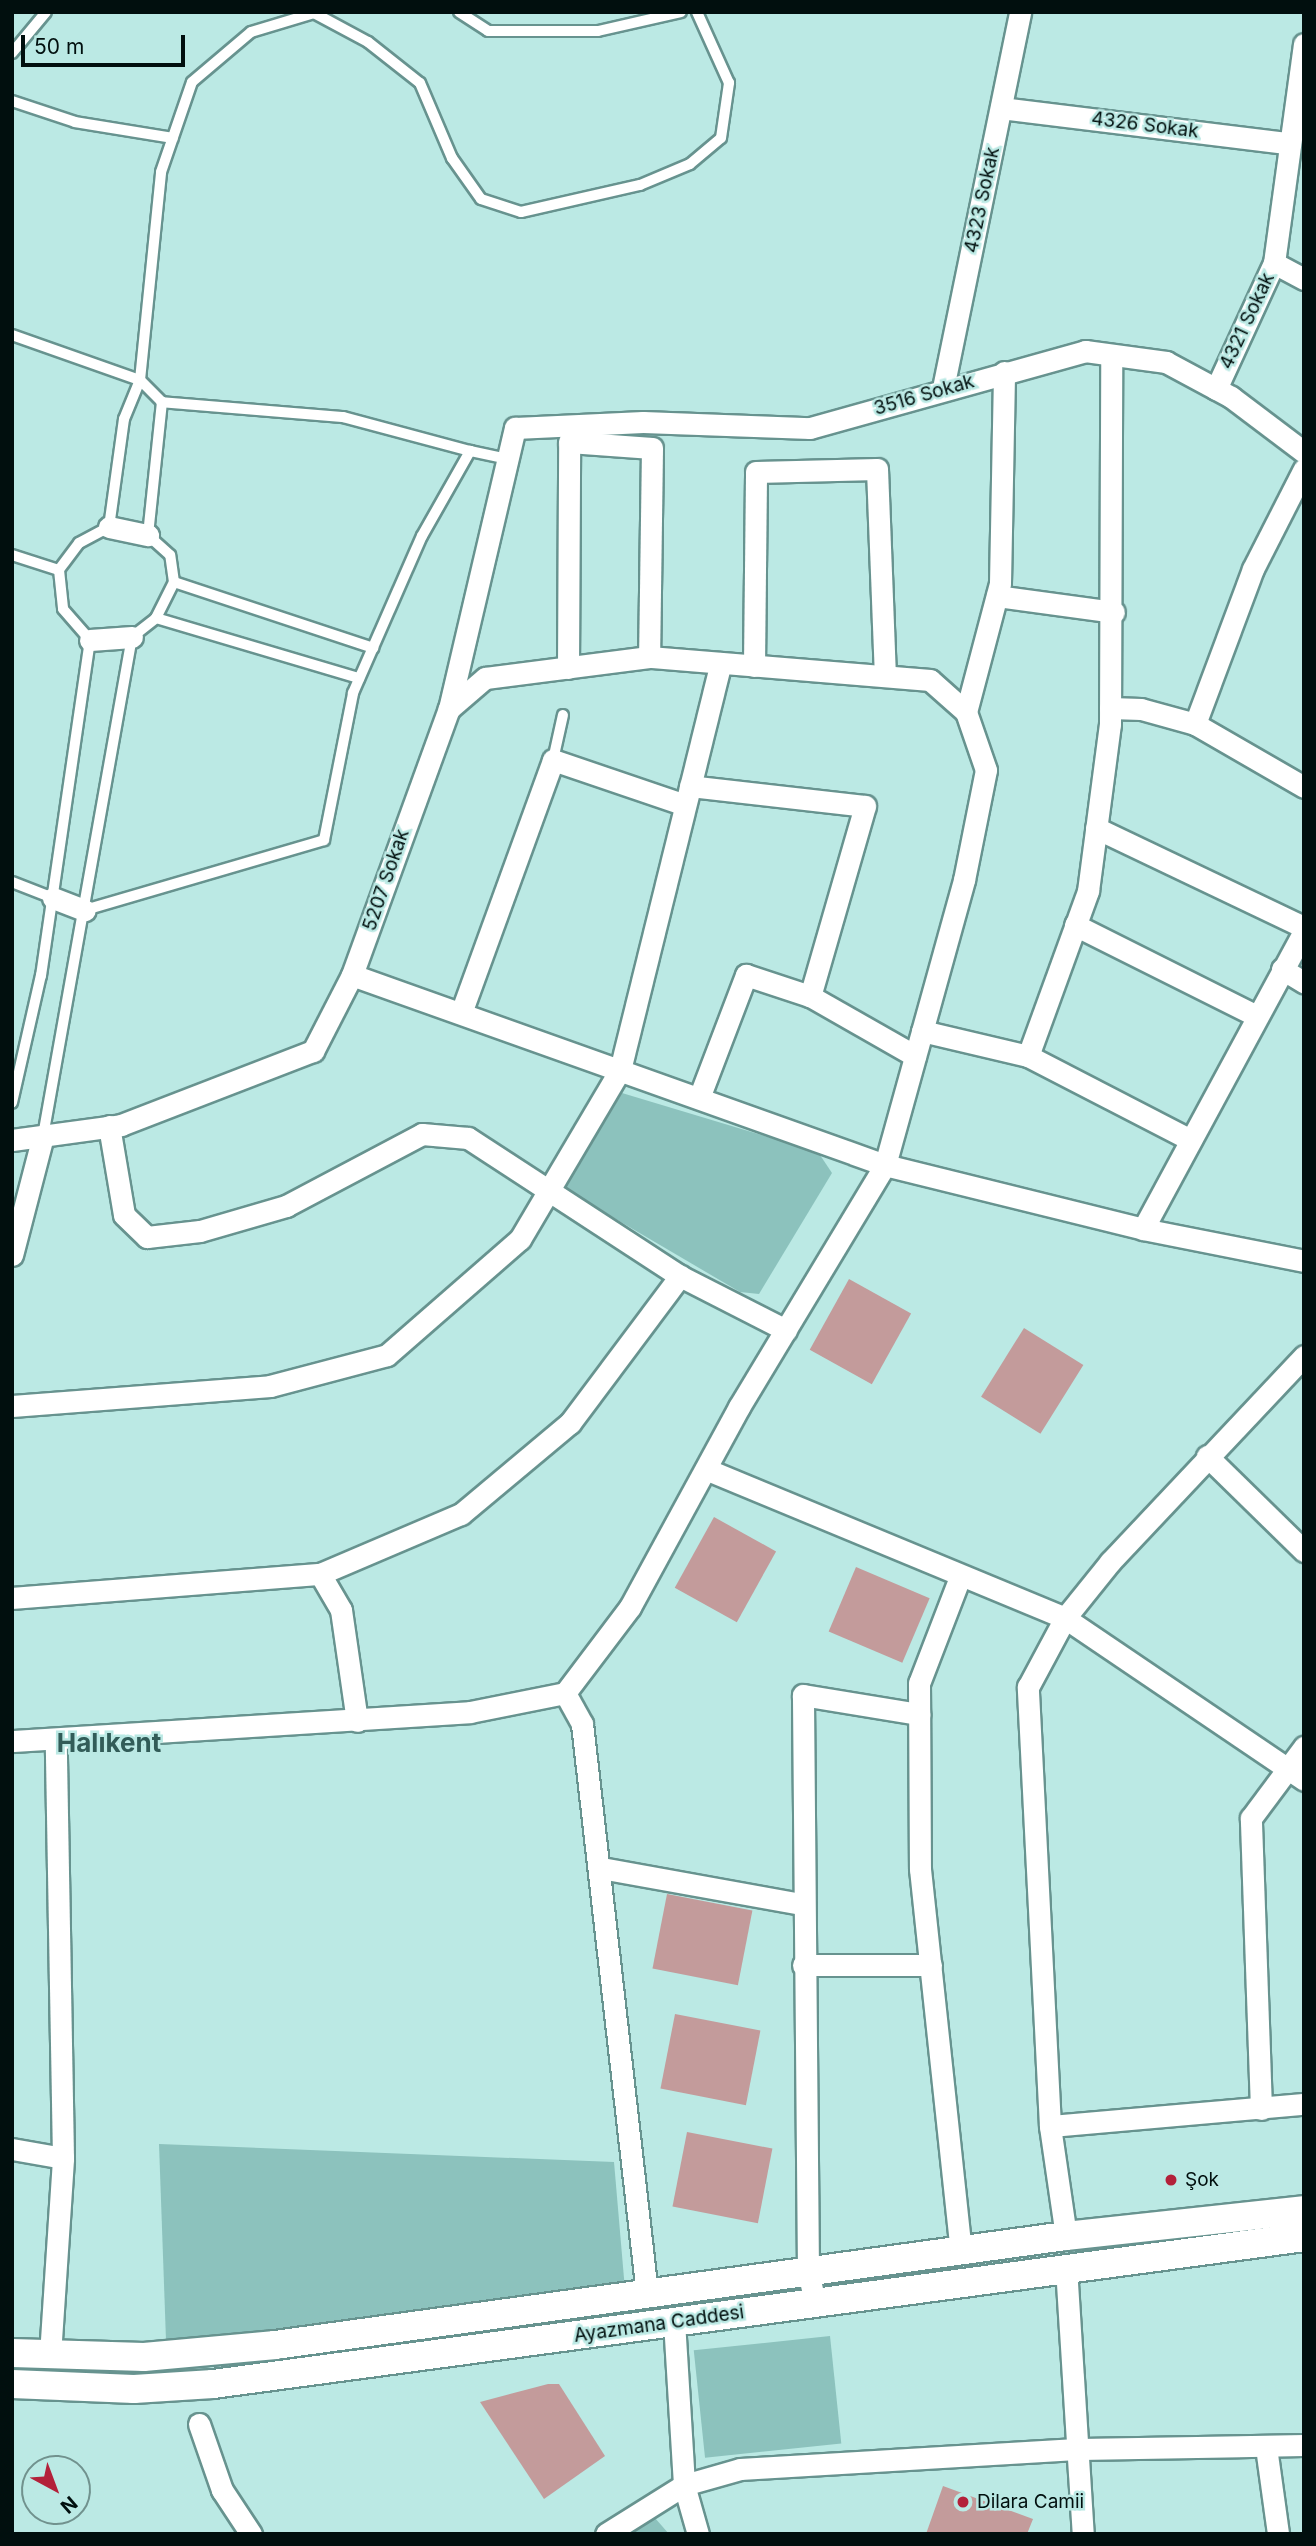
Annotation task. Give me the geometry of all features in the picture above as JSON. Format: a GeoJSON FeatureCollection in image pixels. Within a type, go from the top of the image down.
{"type":"FeatureCollection","features":[{"type":"Feature","properties":{"kind":"main road","name":"Ayazmana Caddesi"},"geometry":{"type":"LineString","coordinates":[[12,2353],[50,2355],[206,2352],[1066,2236],[1304,2210]]}},
{"type":"Feature","properties":{"kind":"main road","name":"Ayazmana Caddesi"},"geometry":{"type":"LineString","coordinates":[[12,2384],[134,2389],[213,2384],[1304,2237]]}},
{"type":"Feature","properties":{"kind":"main road"},"geometry":{"type":"LineString","coordinates":[[607,2300],[610,2330]]}},
{"type":"Feature","properties":{"kind":"street","name":"4323 Sokak"},"geometry":{"type":"LineString","coordinates":[[943,388],[1020,12]]}},
{"type":"Feature","properties":{"kind":"street","name":"4321 Sokak"},"geometry":{"type":"LineString","coordinates":[[1216,389],[1274,263],[1288,142],[1301,83],[1304,44]]}},
{"type":"Feature","properties":{"kind":"street","name":"4326 Sokak"},"geometry":{"type":"LineString","coordinates":[[1001,108],[1288,142]]}},
{"type":"Feature","properties":{"kind":"street"},"geometry":{"type":"LineString","coordinates":[[1274,263],[1304,279]]}},
{"type":"Feature","properties":{"kind":"street","name":"3516 Sokak"},"geometry":{"type":"LineString","coordinates":[[515,428],[643,422],[810,428],[943,388],[1085,351],[1166,362],[1216,389],[1304,452]]}},
{"type":"Feature","properties":{"kind":"street"},"geometry":{"type":"LineString","coordinates":[[1028,1056],[1088,891],[1096,828],[1110,708],[1114,612],[1111,355]]}},
{"type":"Feature","properties":{"kind":"street"},"geometry":{"type":"LineString","coordinates":[[967,712],[997,596],[1004,372]]}},
{"type":"Feature","properties":{"kind":"street","name":"5207 Sokak"},"geometry":{"type":"LineString","coordinates":[[12,1140],[109,1126],[313,1051],[352,975],[449,709],[515,428]]}},
{"type":"Feature","properties":{"kind":"street"},"geometry":{"type":"LineString","coordinates":[[568,668],[569,442],[652,449],[649,657]]}},
{"type":"Feature","properties":{"kind":"street"},"geometry":{"type":"LineString","coordinates":[[754,666],[756,472],[877,469],[885,676]]}},
{"type":"Feature","properties":{"kind":"street"},"geometry":{"type":"LineString","coordinates":[[1195,724],[1253,569],[1304,469]]}},
{"type":"Feature","properties":{"kind":"street"},"geometry":{"type":"LineString","coordinates":[[109,527],[148,535]]}},
{"type":"Feature","properties":{"kind":"street"},"geometry":{"type":"LineString","coordinates":[[997,596],[1114,612]]}},
{"type":"Feature","properties":{"kind":"street"},"geometry":{"type":"LineString","coordinates":[[90,640],[132,637]]}},
{"type":"Feature","properties":{"kind":"street"},"geometry":{"type":"LineString","coordinates":[[12,1741],[470,1712],[565,1693],[630,1607],[786,1330],[885,1164],[922,1031],[986,770],[967,712],[930,680],[649,657],[485,678],[449,709]]}},
{"type":"Feature","properties":{"kind":"street"},"geometry":{"type":"LineString","coordinates":[[12,1406],[270,1386],[387,1355],[520,1239],[548,1196],[620,1070],[721,663]]}},
{"type":"Feature","properties":{"kind":"street"},"geometry":{"type":"LineString","coordinates":[[1110,708],[1195,724],[1304,787]]}},
{"type":"Feature","properties":{"kind":"street"},"geometry":{"type":"LineString","coordinates":[[461,1013],[553,760],[687,795],[865,806],[810,996]]}},
{"type":"Feature","properties":{"kind":"street"},"geometry":{"type":"LineString","coordinates":[[1096,828],[1304,929],[1143,1230]]}},
{"type":"Feature","properties":{"kind":"street"},"geometry":{"type":"LineString","coordinates":[[53,898],[85,910]]}},
{"type":"Feature","properties":{"kind":"street"},"geometry":{"type":"LineString","coordinates":[[1075,925],[1257,1016]]}},
{"type":"Feature","properties":{"kind":"street"},"geometry":{"type":"LineString","coordinates":[[1282,969],[1304,982]]}},
{"type":"Feature","properties":{"kind":"street"},"geometry":{"type":"LineString","coordinates":[[352,975],[885,1164],[1143,1230],[1304,1261]]}},
{"type":"Feature","properties":{"kind":"street"},"geometry":{"type":"LineString","coordinates":[[699,1098],[746,975],[810,996],[915,1056]]}},
{"type":"Feature","properties":{"kind":"street"},"geometry":{"type":"LineString","coordinates":[[922,1031],[1028,1056],[1191,1140]]}},
{"type":"Feature","properties":{"kind":"street"},"geometry":{"type":"LineString","coordinates":[[109,1126],[124,1215],[147,1237],[201,1231],[286,1206],[422,1134],[468,1138],[548,1196],[680,1276],[786,1330]]}},
{"type":"Feature","properties":{"kind":"street"},"geometry":{"type":"LineString","coordinates":[[12,1255],[43,1136]]}},
{"type":"Feature","properties":{"kind":"street"},"geometry":{"type":"LineString","coordinates":[[12,1598],[320,1574],[461,1514],[570,1423],[680,1276]]}},
{"type":"Feature","properties":{"kind":"street"},"geometry":{"type":"LineString","coordinates":[[1066,2236],[1051,2126],[1028,1687],[1065,1618],[1207,1457],[1304,1356]]}},
{"type":"Feature","properties":{"kind":"street"},"geometry":{"type":"LineString","coordinates":[[1207,1457],[1304,1551]]}},
{"type":"Feature","properties":{"kind":"street"},"geometry":{"type":"LineString","coordinates":[[708,1470],[960,1577],[1065,1618],[1304,1780]]}},
{"type":"Feature","properties":{"kind":"street"},"geometry":{"type":"LineString","coordinates":[[320,1574],[341,1610],[357,1721]]}},
{"type":"Feature","properties":{"kind":"street"},"geometry":{"type":"LineString","coordinates":[[960,1577],[919,1683],[919,1714],[920,1869],[961,2250]]}},
{"type":"Feature","properties":{"kind":"street"},"geometry":{"type":"LineString","coordinates":[[565,1693],[582,1724],[601,1868],[648,2294]]}},
{"type":"Feature","properties":{"kind":"street"},"geometry":{"type":"LineString","coordinates":[[815,2302],[808,2272],[802,1904],[803,1695],[919,1714]]}},
{"type":"Feature","properties":{"kind":"street"},"geometry":{"type":"LineString","coordinates":[[50,2355],[63,2158],[56,1739]]}},
{"type":"Feature","properties":{"kind":"street"},"geometry":{"type":"LineString","coordinates":[[1261,2109],[1251,1818],[1283,1768],[1304,1747]]}},
{"type":"Feature","properties":{"kind":"street"},"geometry":{"type":"LineString","coordinates":[[601,1868],[802,1904]]}},
{"type":"Feature","properties":{"kind":"street"},"geometry":{"type":"LineString","coordinates":[[803,1965],[931,1965]]}},
{"type":"Feature","properties":{"kind":"street"},"geometry":{"type":"LineString","coordinates":[[1051,2126],[1304,2104]]}},
{"type":"Feature","properties":{"kind":"street"},"geometry":{"type":"LineString","coordinates":[[12,2149],[63,2158]]}},
{"type":"Feature","properties":{"kind":"street"},"geometry":{"type":"LineString","coordinates":[[1066,2267],[1080,2449],[1083,2534]]}},
{"type":"Feature","properties":{"kind":"street"},"geometry":{"type":"LineString","coordinates":[[674,2321],[684,2485],[698,2534]]}},
{"type":"Feature","properties":{"kind":"street"},"geometry":{"type":"LineString","coordinates":[[199,2424],[222,2490],[251,2534]]}},
{"type":"Feature","properties":{"kind":"street"},"geometry":{"type":"LineString","coordinates":[[606,2534],[684,2485],[740,2469],[1080,2449],[1304,2445]]}},
{"type":"Feature","properties":{"kind":"street"},"geometry":{"type":"LineString","coordinates":[[1266,2447],[1278,2534]]}},
{"type":"Feature","properties":{"kind":"lane"},"geometry":{"type":"LineString","coordinates":[[12,53],[46,12]]}},
{"type":"Feature","properties":{"kind":"lane"},"geometry":{"type":"LineString","coordinates":[[459,12],[488,31],[598,31],[681,12]]}},
{"type":"Feature","properties":{"kind":"lane"},"geometry":{"type":"LineString","coordinates":[[12,1103],[53,898],[90,640],[62,609],[59,570],[79,543],[109,527],[124,419],[140,380],[151,249],[173,138],[192,82],[251,32],[314,13],[368,42],[420,83],[452,158],[481,199],[521,212],[640,185],[706,153],[728,121],[729,83],[697,12]]}},
{"type":"Feature","properties":{"kind":"lane"},"geometry":{"type":"LineString","coordinates":[[12,102],[75,122],[173,138]]}},
{"type":"Feature","properties":{"kind":"lane"},"geometry":{"type":"LineString","coordinates":[[12,335],[140,380],[162,402],[343,417],[508,459]]}},
{"type":"Feature","properties":{"kind":"lane"},"geometry":{"type":"LineString","coordinates":[[43,1136],[132,637],[156,618],[174,582],[170,555],[148,535],[162,402]]}},
{"type":"Feature","properties":{"kind":"lane"},"geometry":{"type":"LineString","coordinates":[[85,910],[324,840],[359,678],[422,536],[470,451]]}},
{"type":"Feature","properties":{"kind":"lane"},"geometry":{"type":"LineString","coordinates":[[12,555],[59,570]]}},
{"type":"Feature","properties":{"kind":"lane"},"geometry":{"type":"LineString","coordinates":[[174,582],[373,648]]}},
{"type":"Feature","properties":{"kind":"lane"},"geometry":{"type":"LineString","coordinates":[[156,618],[359,678]]}},
{"type":"Feature","properties":{"kind":"lane"},"geometry":{"type":"LineString","coordinates":[[553,760],[563,715]]}},
{"type":"Feature","properties":{"kind":"lane"},"geometry":{"type":"LineString","coordinates":[[12,881],[53,898]]}},
{"type":"Feature","properties":{"kind":"shaded area"},"geometry":{"type":"Polygon","coordinates":[[[622,1093],[818,1152],[832,1173],[759,1294],[740,1292],[563,1188],[622,1093]]]}},
{"type":"Feature","properties":{"kind":"shaded area"},"geometry":{"type":"Polygon","coordinates":[[[159,2144],[614,2162],[625,2290],[364,2328],[166,2340],[159,2144]]]}},
{"type":"Feature","properties":{"kind":"shaded area"},"geometry":{"type":"Polygon","coordinates":[[[830,2336],[841,2443],[705,2458],[694,2350],[830,2336]]]}},
{"type":"Feature","properties":{"kind":"shaded area"},"geometry":{"type":"Polygon","coordinates":[[[655,2518],[669,2534],[630,2534],[655,2518]]]}},
{"type":"Feature","properties":{"kind":"building"},"geometry":{"type":"Polygon","coordinates":[[[849,1279],[911,1313],[872,1384],[810,1350],[849,1279]]]}},
{"type":"Feature","properties":{"kind":"building"},"geometry":{"type":"Polygon","coordinates":[[[1024,1328],[1083,1365],[1040,1434],[981,1397],[1024,1328]]]}},
{"type":"Feature","properties":{"kind":"building"},"geometry":{"type":"Polygon","coordinates":[[[714,1517],[776,1551],[737,1622],[675,1588],[714,1517]]]}},
{"type":"Feature","properties":{"kind":"building"},"geometry":{"type":"Polygon","coordinates":[[[856,1567],[930,1598],[902,1663],[829,1631],[856,1567]]]}},
{"type":"Feature","properties":{"kind":"building"},"geometry":{"type":"Polygon","coordinates":[[[667,1894],[752,1911],[738,1985],[652,1969],[667,1894]]]}},
{"type":"Feature","properties":{"kind":"building"},"geometry":{"type":"Polygon","coordinates":[[[675,2014],[760,2031],[746,2105],[660,2089],[675,2014]]]}},
{"type":"Feature","properties":{"kind":"building"},"geometry":{"type":"Polygon","coordinates":[[[687,2132],[772,2149],[758,2223],[672,2207],[687,2132]]]}},
{"type":"Feature","properties":{"kind":"building"},"geometry":{"type":"Polygon","coordinates":[[[548,2384],[559,2384],[605,2456],[544,2499],[480,2402],[548,2384]]]}},
{"type":"Feature","properties":{"kind":"building","name":"Dilara Camii"},"geometry":{"type":"Polygon","coordinates":[[[943,2486],[1033,2519],[1027,2534],[926,2534],[943,2486]]]}},
{"type":"Feature","properties":{"kind":"place","name":"Şok"},"geometry":{"type":"Point","coordinates":[1171,2180]}},
{"type":"Feature","properties":{"kind":"place","name":"Dilara Camii"},"geometry":{"type":"Point","coordinates":[963,2502]}},
{"type":"Feature","properties":{"kind":"district","name":"Halıkent"},"geometry":{"type":"Point","coordinates":[109,1743]}}]}
